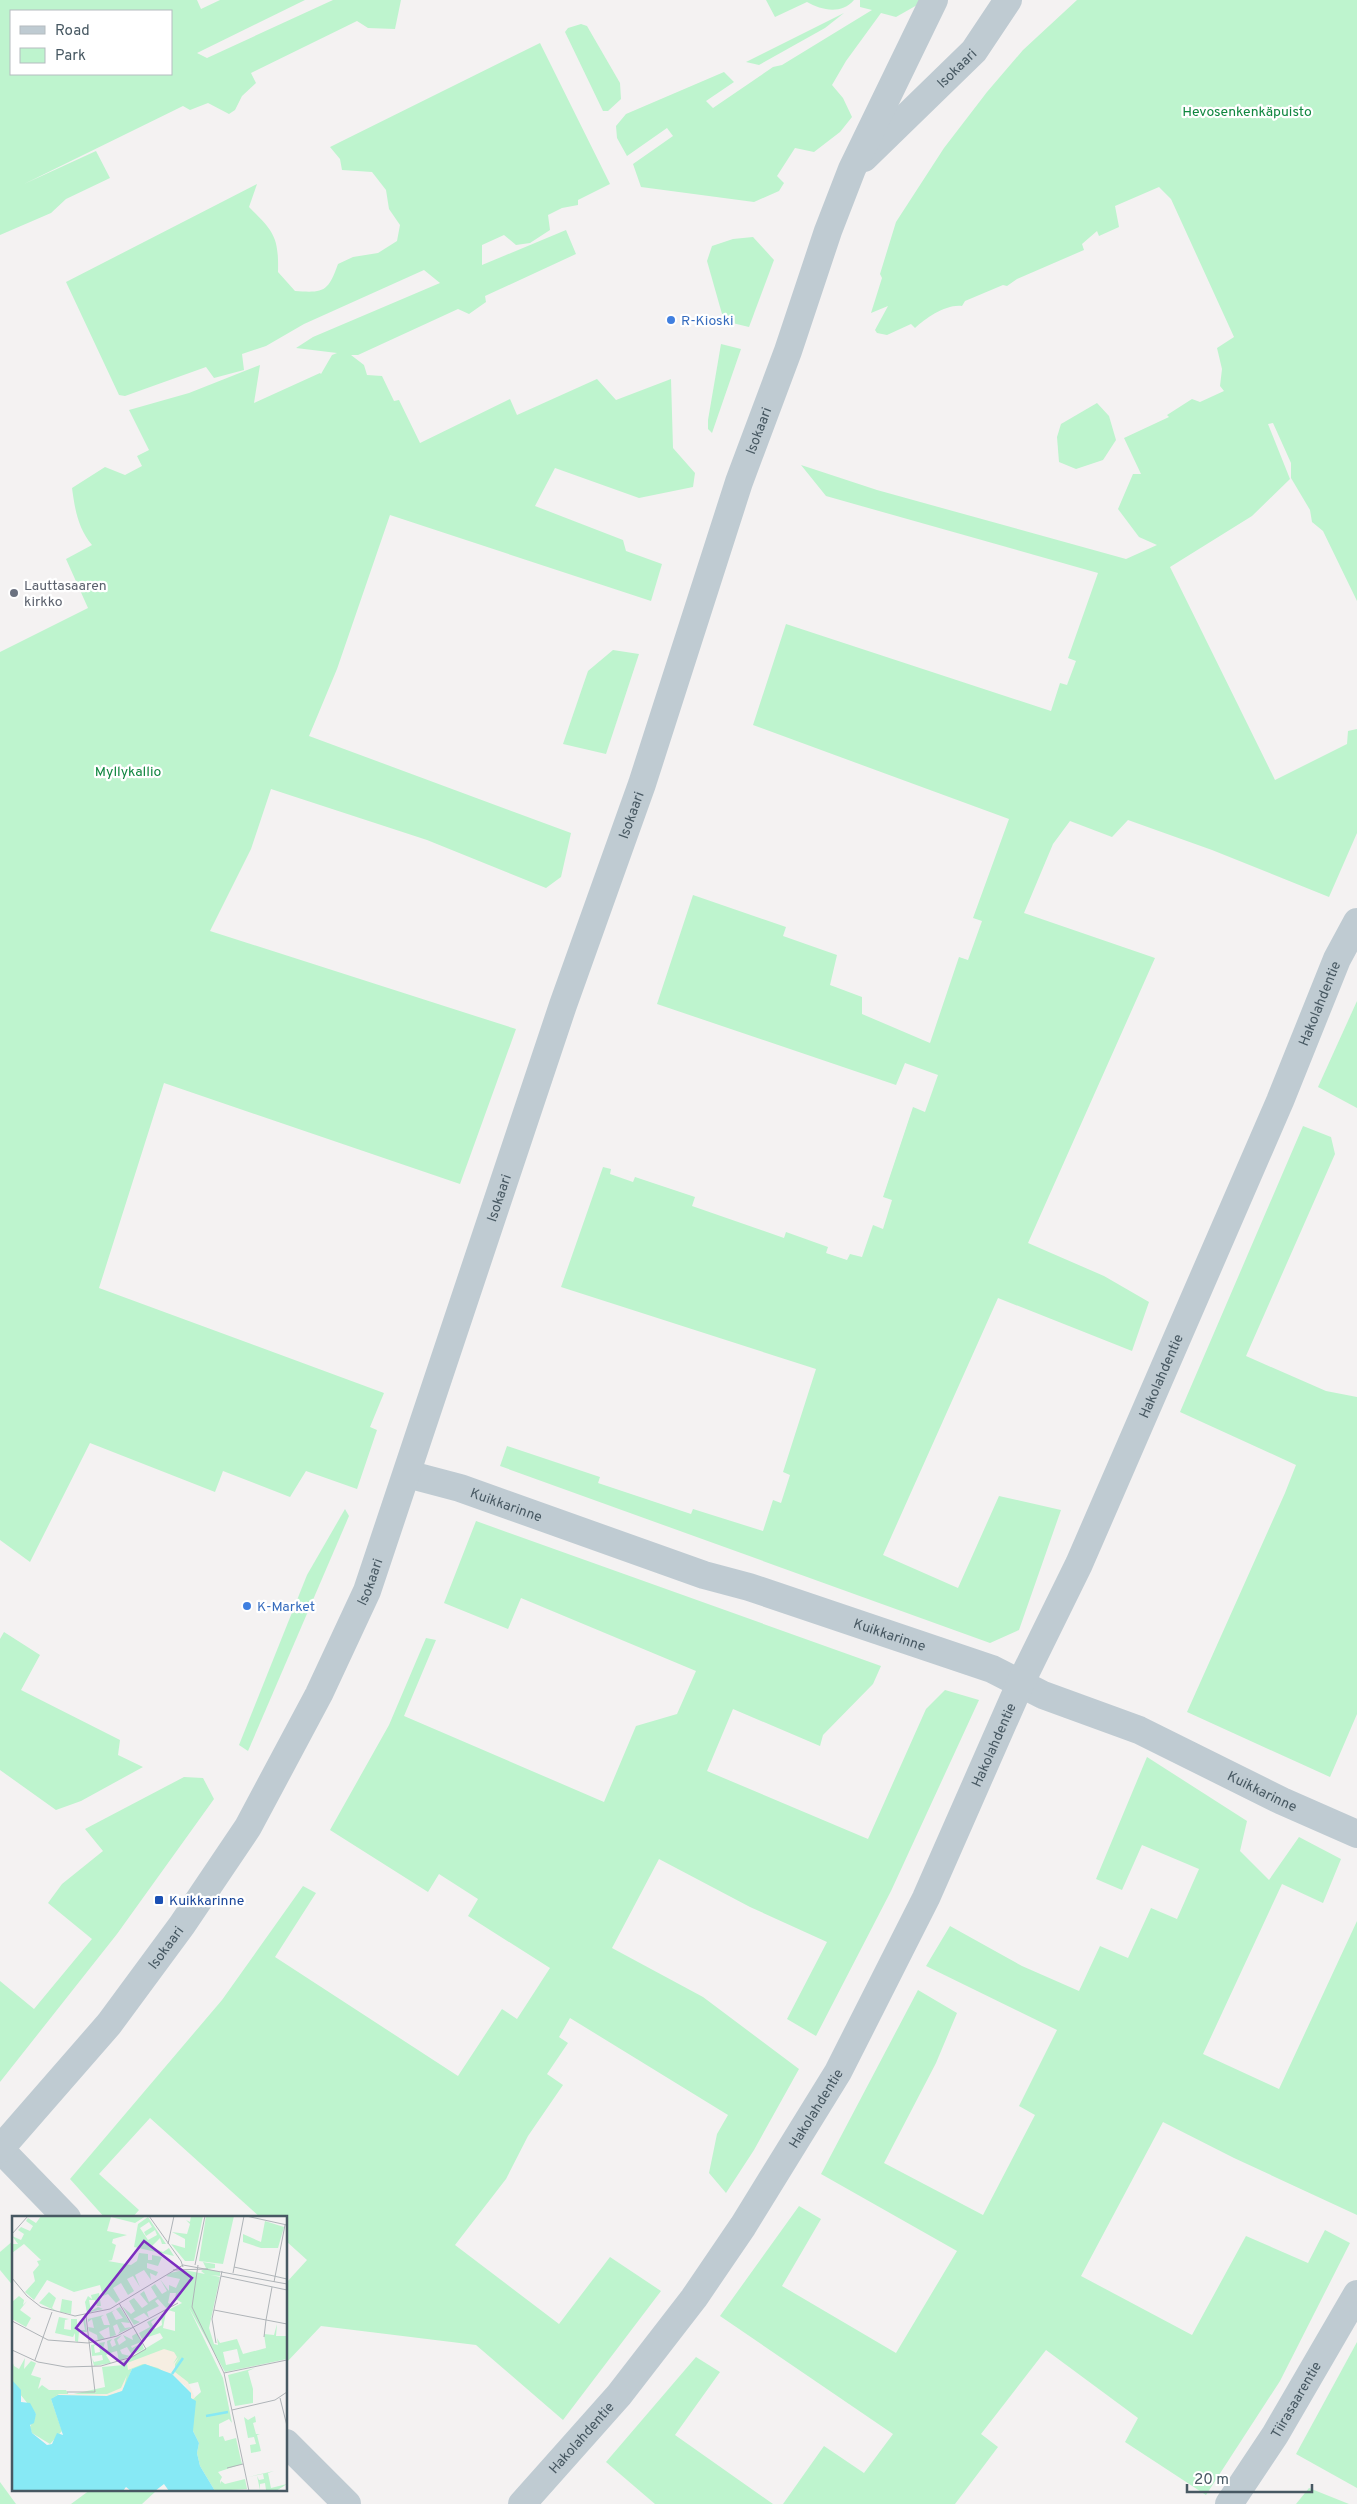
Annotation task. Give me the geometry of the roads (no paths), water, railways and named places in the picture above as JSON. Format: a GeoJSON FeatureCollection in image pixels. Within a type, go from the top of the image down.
{"type":"FeatureCollection","features":[{"type":"Feature","properties":{"kind":"street","name":"Isokaari"},"geometry":{"type":"LineString","coordinates":[[0,2149],[109,2024],[182,1924],[248,1827],[319,1694],[366,1591],[407,1474],[560,1014],[642,784],[736,490],[852,169],[934,0]]}},
{"type":"Feature","properties":{"kind":"street","name":"Isokaari"},"geometry":{"type":"LineString","coordinates":[[852,169],[974,51],[1008,0]]}},
{"type":"Feature","properties":{"kind":"street","name":"Hakolahdentie"},"geometry":{"type":"LineString","coordinates":[[522,2504],[619,2395],[694,2298],[793,2147],[838,2072],[926,1898],[1021,1682],[1086,1546],[1280,1101],[1337,959],[1357,922]]}},
{"type":"Feature","properties":{"kind":"street","name":"Kuikkarinne"},"geometry":{"type":"LineString","coordinates":[[407,1474],[460,1488],[704,1575],[919,1643],[992,1669],[1021,1682],[1043,1695],[1139,1730],[1282,1801],[1357,1834]]}},
{"type":"Feature","properties":{"kind":"street"},"geometry":{"type":"LineString","coordinates":[[0,2149],[65,2216]]}},
{"type":"Feature","properties":{"kind":"street","name":"Tiirasaarentie"},"geometry":{"type":"LineString","coordinates":[[1229,2504],[1274,2435],[1357,2294]]}},
{"type":"Feature","properties":{"kind":"street"},"geometry":{"type":"LineString","coordinates":[[288,2445],[347,2504]]}},
{"type":"Feature","properties":{"kind":"place","name":"R-Kioski"},"geometry":{"type":"Point","coordinates":[671,320]}},
{"type":"Feature","properties":{"kind":"place","name":"Lauttasaaren kirkko"},"geometry":{"type":"Point","coordinates":[14,593]}},
{"type":"Feature","properties":{"kind":"place","name":"K-Market"},"geometry":{"type":"Point","coordinates":[247,1606]}},
{"type":"Feature","properties":{"kind":"place","name":"Kuikkarinne"},"geometry":{"type":"Point","coordinates":[159,1900]}},
{"type":"Feature","properties":{"kind":"park label","name":"Hevosenkenkäpuisto"},"geometry":{"type":"Point","coordinates":[1247,111]}},
{"type":"Feature","properties":{"kind":"park label","name":"Myllykallio"},"geometry":{"type":"Point","coordinates":[128,771]}}]}
